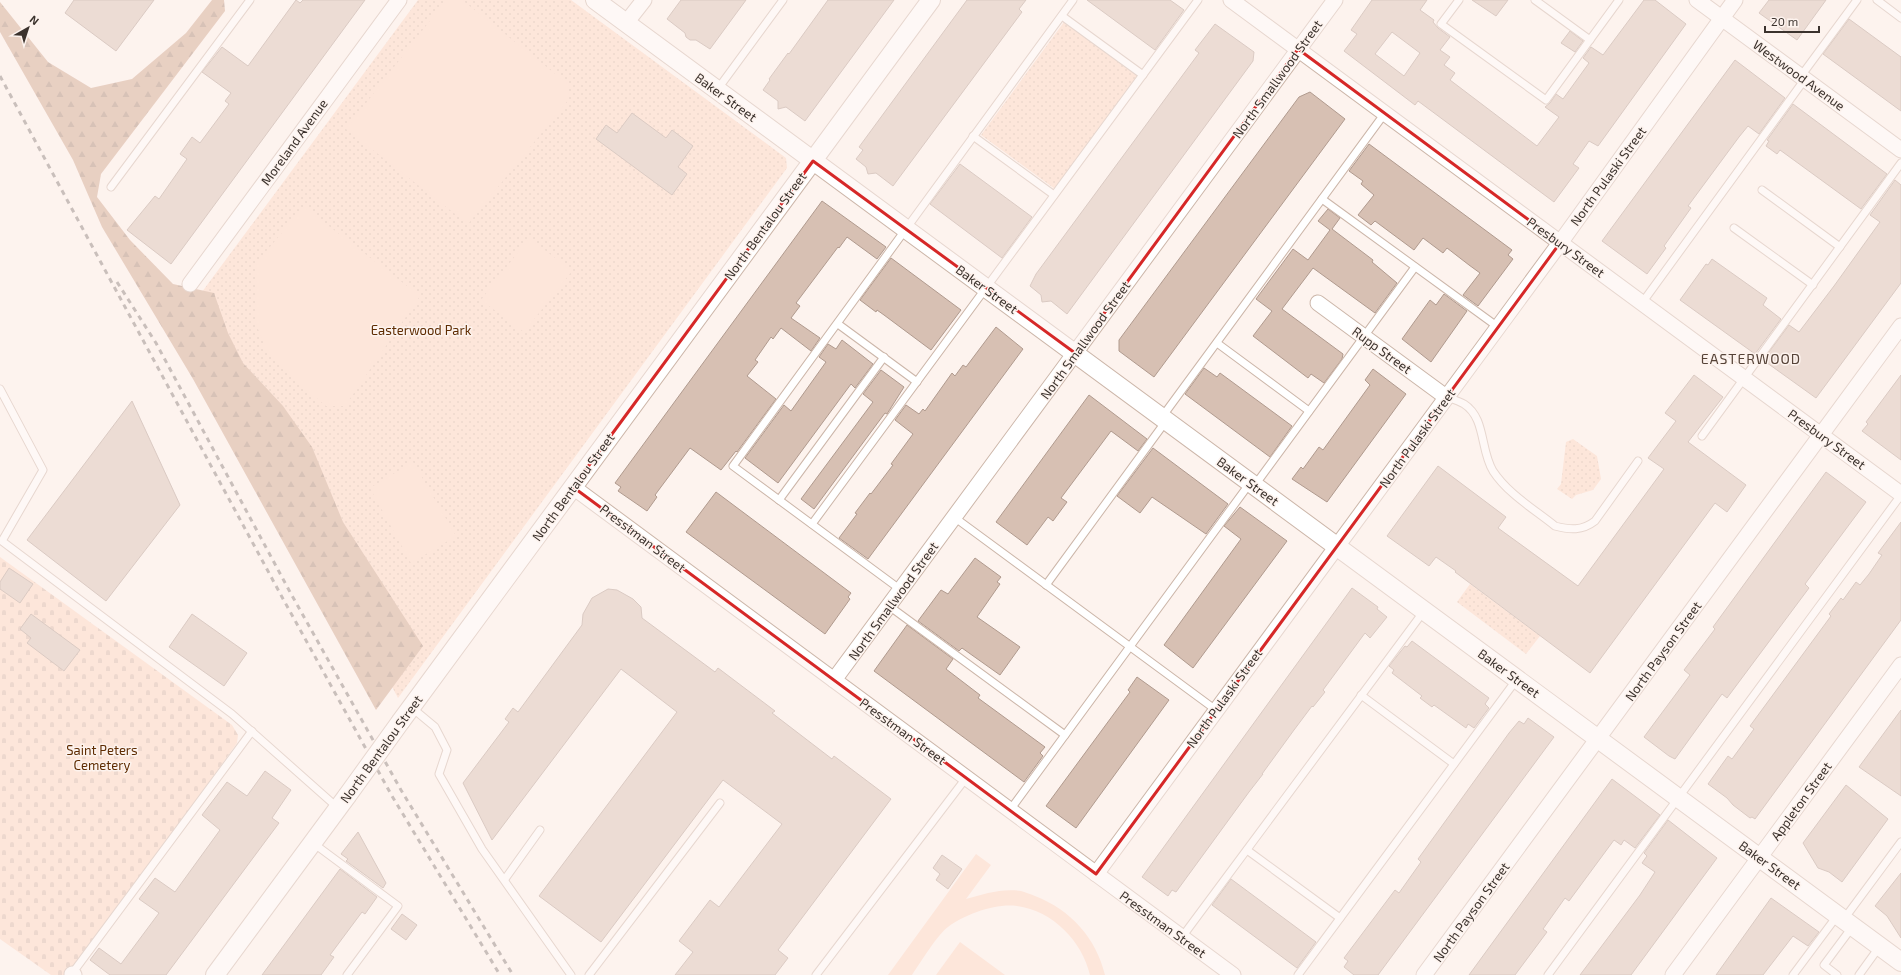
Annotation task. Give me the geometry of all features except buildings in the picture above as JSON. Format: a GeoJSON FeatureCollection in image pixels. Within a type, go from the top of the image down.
{"type":"FeatureCollection","features":[{"type":"Feature","properties":{"kind":"street","name":"Moreland Avenue"},"geometry":{"type":"LineString","coordinates":[[190,284],[399,0]]}},
{"type":"Feature","properties":{"kind":"street","name":"Baker Street"},"geometry":{"type":"LineString","coordinates":[[595,0],[1901,962]]}},
{"type":"Feature","properties":{"kind":"street"},"geometry":{"type":"LineString","coordinates":[[626,23],[644,0]]}},
{"type":"Feature","properties":{"kind":"street","name":"North Bentalou Street"},"geometry":{"type":"LineString","coordinates":[[215,975],[343,802],[411,706],[931,0]]}},
{"type":"Feature","properties":{"kind":"street","name":"Presbury Street"},"geometry":{"type":"LineString","coordinates":[[1231,0],[1901,495]]}},
{"type":"Feature","properties":{"kind":"street","name":"North Smallwood Street"},"geometry":{"type":"LineString","coordinates":[[834,680],[1335,0]]}},
{"type":"Feature","properties":{"kind":"street","name":"Westwood Avenue"},"geometry":{"type":"LineString","coordinates":[[1698,0],[1901,150]]}},
{"type":"Feature","properties":{"kind":"street","name":"North Pulaski Street"},"geometry":{"type":"LineString","coordinates":[[1096,874],[1560,243],[1736,0]]}},
{"type":"Feature","properties":{"kind":"street","name":"Rupp Street"},"geometry":{"type":"LineString","coordinates":[[1318,303],[1446,397]]}},
{"type":"Feature","properties":{"kind":"street","name":"North Payson Street"},"geometry":{"type":"LineString","coordinates":[[1424,975],[1901,326]]}},
{"type":"Feature","properties":{"kind":"street","name":"Presstman Street"},"geometry":{"type":"LineString","coordinates":[[573,487],[1233,975]]}},
{"type":"Feature","properties":{"kind":"street","name":"Appleton Street"},"geometry":{"type":"LineString","coordinates":[[1673,975],[1901,665]]}},
{"type":"Feature","properties":{"kind":"lane"},"geometry":{"type":"LineString","coordinates":[[111,187],[250,0]]}},
{"type":"Feature","properties":{"kind":"lane"},"geometry":{"type":"LineString","coordinates":[[717,90],[784,0]]}},
{"type":"Feature","properties":{"kind":"lane"},"geometry":{"type":"LineString","coordinates":[[901,590],[733,466],[1074,0]]}},
{"type":"Feature","properties":{"kind":"lane"},"geometry":{"type":"LineString","coordinates":[[812,524],[1198,0]]}},
{"type":"Feature","properties":{"kind":"lane"},"geometry":{"type":"LineString","coordinates":[[1459,0],[1441,24],[1546,100],[1619,0]]}},
{"type":"Feature","properties":{"kind":"lane"},"geometry":{"type":"LineString","coordinates":[[1535,0],[1590,40]]}},
{"type":"Feature","properties":{"kind":"lane"},"geometry":{"type":"LineString","coordinates":[[1642,303],[1803,78],[1856,0]]}},
{"type":"Feature","properties":{"kind":"lane"},"geometry":{"type":"LineString","coordinates":[[1877,0],[1901,18]]}},
{"type":"Feature","properties":{"kind":"lane"},"geometry":{"type":"LineString","coordinates":[[1062,16],[1143,75]]}},
{"type":"Feature","properties":{"kind":"lane"},"geometry":{"type":"LineString","coordinates":[[1046,585],[1217,343],[1385,114]]}},
{"type":"Feature","properties":{"kind":"lane"},"geometry":{"type":"LineString","coordinates":[[974,136],[1054,195]]}},
{"type":"Feature","properties":{"kind":"lane"},"geometry":{"type":"LineString","coordinates":[[1702,436],[1901,164]]}},
{"type":"Feature","properties":{"kind":"lane"},"geometry":{"type":"LineString","coordinates":[[1762,190],[1840,247]]}},
{"type":"Feature","properties":{"kind":"lane"},"geometry":{"type":"LineString","coordinates":[[1322,199],[1498,327]]}},
{"type":"Feature","properties":{"kind":"lane"},"geometry":{"type":"LineString","coordinates":[[1734,228],[1813,285]]}},
{"type":"Feature","properties":{"kind":"lane"},"geometry":{"type":"LineString","coordinates":[[1010,810],[1130,647],[1252,484],[1309,411],[1415,267]]}},
{"type":"Feature","properties":{"kind":"lane"},"geometry":{"type":"LineString","coordinates":[[838,324],[917,382]]}},
{"type":"Feature","properties":{"kind":"lane"},"geometry":{"type":"LineString","coordinates":[[1217,343],[1309,411]]}},
{"type":"Feature","properties":{"kind":"lane"},"geometry":{"type":"LineString","coordinates":[[779,500],[884,358]]}},
{"type":"Feature","properties":{"kind":"lane"},"geometry":{"type":"LineString","coordinates":[[0,389],[43,470],[1,541],[232,714],[252,732],[343,802]]}},
{"type":"Feature","properties":{"kind":"lane"},"geometry":{"type":"LineString","coordinates":[[1446,397],[1464,404],[1472,411],[1482,433],[1487,458],[1492,470],[1502,483],[1555,526],[1565,529],[1579,529],[1588,526],[1594,521],[1638,461]]}},
{"type":"Feature","properties":{"kind":"lane"},"geometry":{"type":"LineString","coordinates":[[1548,975],[1901,495]]}},
{"type":"Feature","properties":{"kind":"lane"},"geometry":{"type":"LineString","coordinates":[[954,517],[1216,710]]}},
{"type":"Feature","properties":{"kind":"lane"},"geometry":{"type":"LineString","coordinates":[[889,606],[1065,735]]}},
{"type":"Feature","properties":{"kind":"lane"},"geometry":{"type":"LineString","coordinates":[[1182,938],[1424,611]]}},
{"type":"Feature","properties":{"kind":"lane"},"geometry":{"type":"LineString","coordinates":[[1298,975],[1517,679]]}},
{"type":"Feature","properties":{"kind":"lane"},"geometry":{"type":"LineString","coordinates":[[1362,695],[1454,764]]}},
{"type":"Feature","properties":{"kind":"lane"},"geometry":{"type":"LineString","coordinates":[[411,706],[435,726],[447,750],[439,774],[482,848],[571,975]]}},
{"type":"Feature","properties":{"kind":"lane"},"geometry":{"type":"LineString","coordinates":[[72,974],[252,732]]}},
{"type":"Feature","properties":{"kind":"lane"},"geometry":{"type":"LineString","coordinates":[[816,975],[966,778]]}},
{"type":"Feature","properties":{"kind":"lane"},"geometry":{"type":"LineString","coordinates":[[589,975],[720,803]]}},
{"type":"Feature","properties":{"kind":"lane"},"geometry":{"type":"LineString","coordinates":[[504,879],[540,830]]}},
{"type":"Feature","properties":{"kind":"lane"},"geometry":{"type":"LineString","coordinates":[[1793,975],[1845,920],[1901,842]]}},
{"type":"Feature","properties":{"kind":"lane"},"geometry":{"type":"LineString","coordinates":[[313,843],[398,906],[347,975]]}},
{"type":"Feature","properties":{"kind":"lane"},"geometry":{"type":"LineString","coordinates":[[1247,850],[1340,918]]}},
{"type":"Feature","properties":{"kind":"lane"},"geometry":{"type":"LineString","coordinates":[[1838,975],[1824,965],[1845,920]]}},
{"type":"Feature","properties":{"kind":"lane"},"geometry":{"type":"LineString","coordinates":[[1859,975],[1880,946]]}},
{"type":"Feature","properties":{"kind":"highlighted area"},"geometry":{"type":"Polygon","coordinates":[[[1298,49],[1560,243],[1096,874],[573,487],[813,161],[1075,353],[1298,49]]]}},
{"type":"Feature","properties":{"kind":"green space"},"geometry":{"type":"Polygon","coordinates":[[[212,0],[224,0],[225,11],[101,174],[97,197],[130,240],[173,284],[214,293],[228,333],[243,363],[283,406],[312,447],[343,522],[423,646],[376,710],[193,379],[102,227],[73,160],[0,32],[0,2],[48,62],[91,88],[132,79],[186,33],[212,0]]]}},
{"type":"Feature","properties":{"kind":"green space","name":"Easterwood Park"},"geometry":{"type":"Polygon","coordinates":[[[418,0],[571,0],[786,158],[787,168],[398,698],[297,508],[179,323],[418,0]]]}},
{"type":"Feature","properties":{"kind":"green space"},"geometry":{"type":"Polygon","coordinates":[[[446,0],[462,0],[568,84],[569,99],[468,224],[346,129],[446,0]]]}},
{"type":"Feature","properties":{"kind":"green space"},"geometry":{"type":"Polygon","coordinates":[[[1064,22],[1138,76],[1055,189],[981,135],[1064,22]]]}},
{"type":"Feature","properties":{"kind":"green space"},"geometry":{"type":"Polygon","coordinates":[[[304,207],[420,296],[345,406],[326,406],[300,384],[265,347],[255,321],[257,262],[304,207]]]}},
{"type":"Feature","properties":{"kind":"green space"},"geometry":{"type":"Polygon","coordinates":[[[529,238],[572,271],[524,332],[481,300],[529,238]]]}},
{"type":"Feature","properties":{"kind":"green space"},"geometry":{"type":"Polygon","coordinates":[[[1573,439],[1597,456],[1601,479],[1593,490],[1576,495],[1572,499],[1557,489],[1561,484],[1566,442],[1573,439]]]}},
{"type":"Feature","properties":{"kind":"green space"},"geometry":{"type":"Polygon","coordinates":[[[413,462],[456,536],[411,563],[370,488],[413,462]]]}},
{"type":"Feature","properties":{"kind":"green space","name":"Saint Peters Cemetery"},"geometry":{"type":"Polygon","coordinates":[[[0,557],[232,725],[238,735],[237,743],[71,975],[51,975],[0,939],[0,557]]]}},
{"type":"Feature","properties":{"kind":"green space"},"geometry":{"type":"Polygon","coordinates":[[[1470,584],[1540,636],[1526,654],[1457,602],[1470,584]]]}},
{"type":"Feature","properties":{"kind":"green space"},"geometry":{"type":"Polygon","coordinates":[[[976,854],[991,865],[966,899],[993,892],[1014,890],[1026,892],[1048,902],[1071,917],[1088,937],[1101,962],[1105,975],[1090,975],[1086,962],[1073,940],[1054,921],[1030,909],[1017,906],[1000,906],[981,910],[955,922],[948,927],[929,949],[912,975],[888,975],[976,854]]]}},
{"type":"Feature","properties":{"kind":"green space"},"geometry":{"type":"Polygon","coordinates":[[[960,942],[1005,975],[936,975],[960,942]]]}},
{"type":"Feature","properties":{"kind":"railway"},"geometry":{"type":"LineString","coordinates":[[0,76],[282,597],[392,796],[500,975]]}},
{"type":"Feature","properties":{"kind":"railway"},"geometry":{"type":"LineString","coordinates":[[117,282],[156,343],[290,592],[401,790],[513,975]]}},
{"type":"Feature","properties":{"kind":"district","name":"EASTERWOOD"},"geometry":{"type":"Point","coordinates":[1751,359]}}]}
